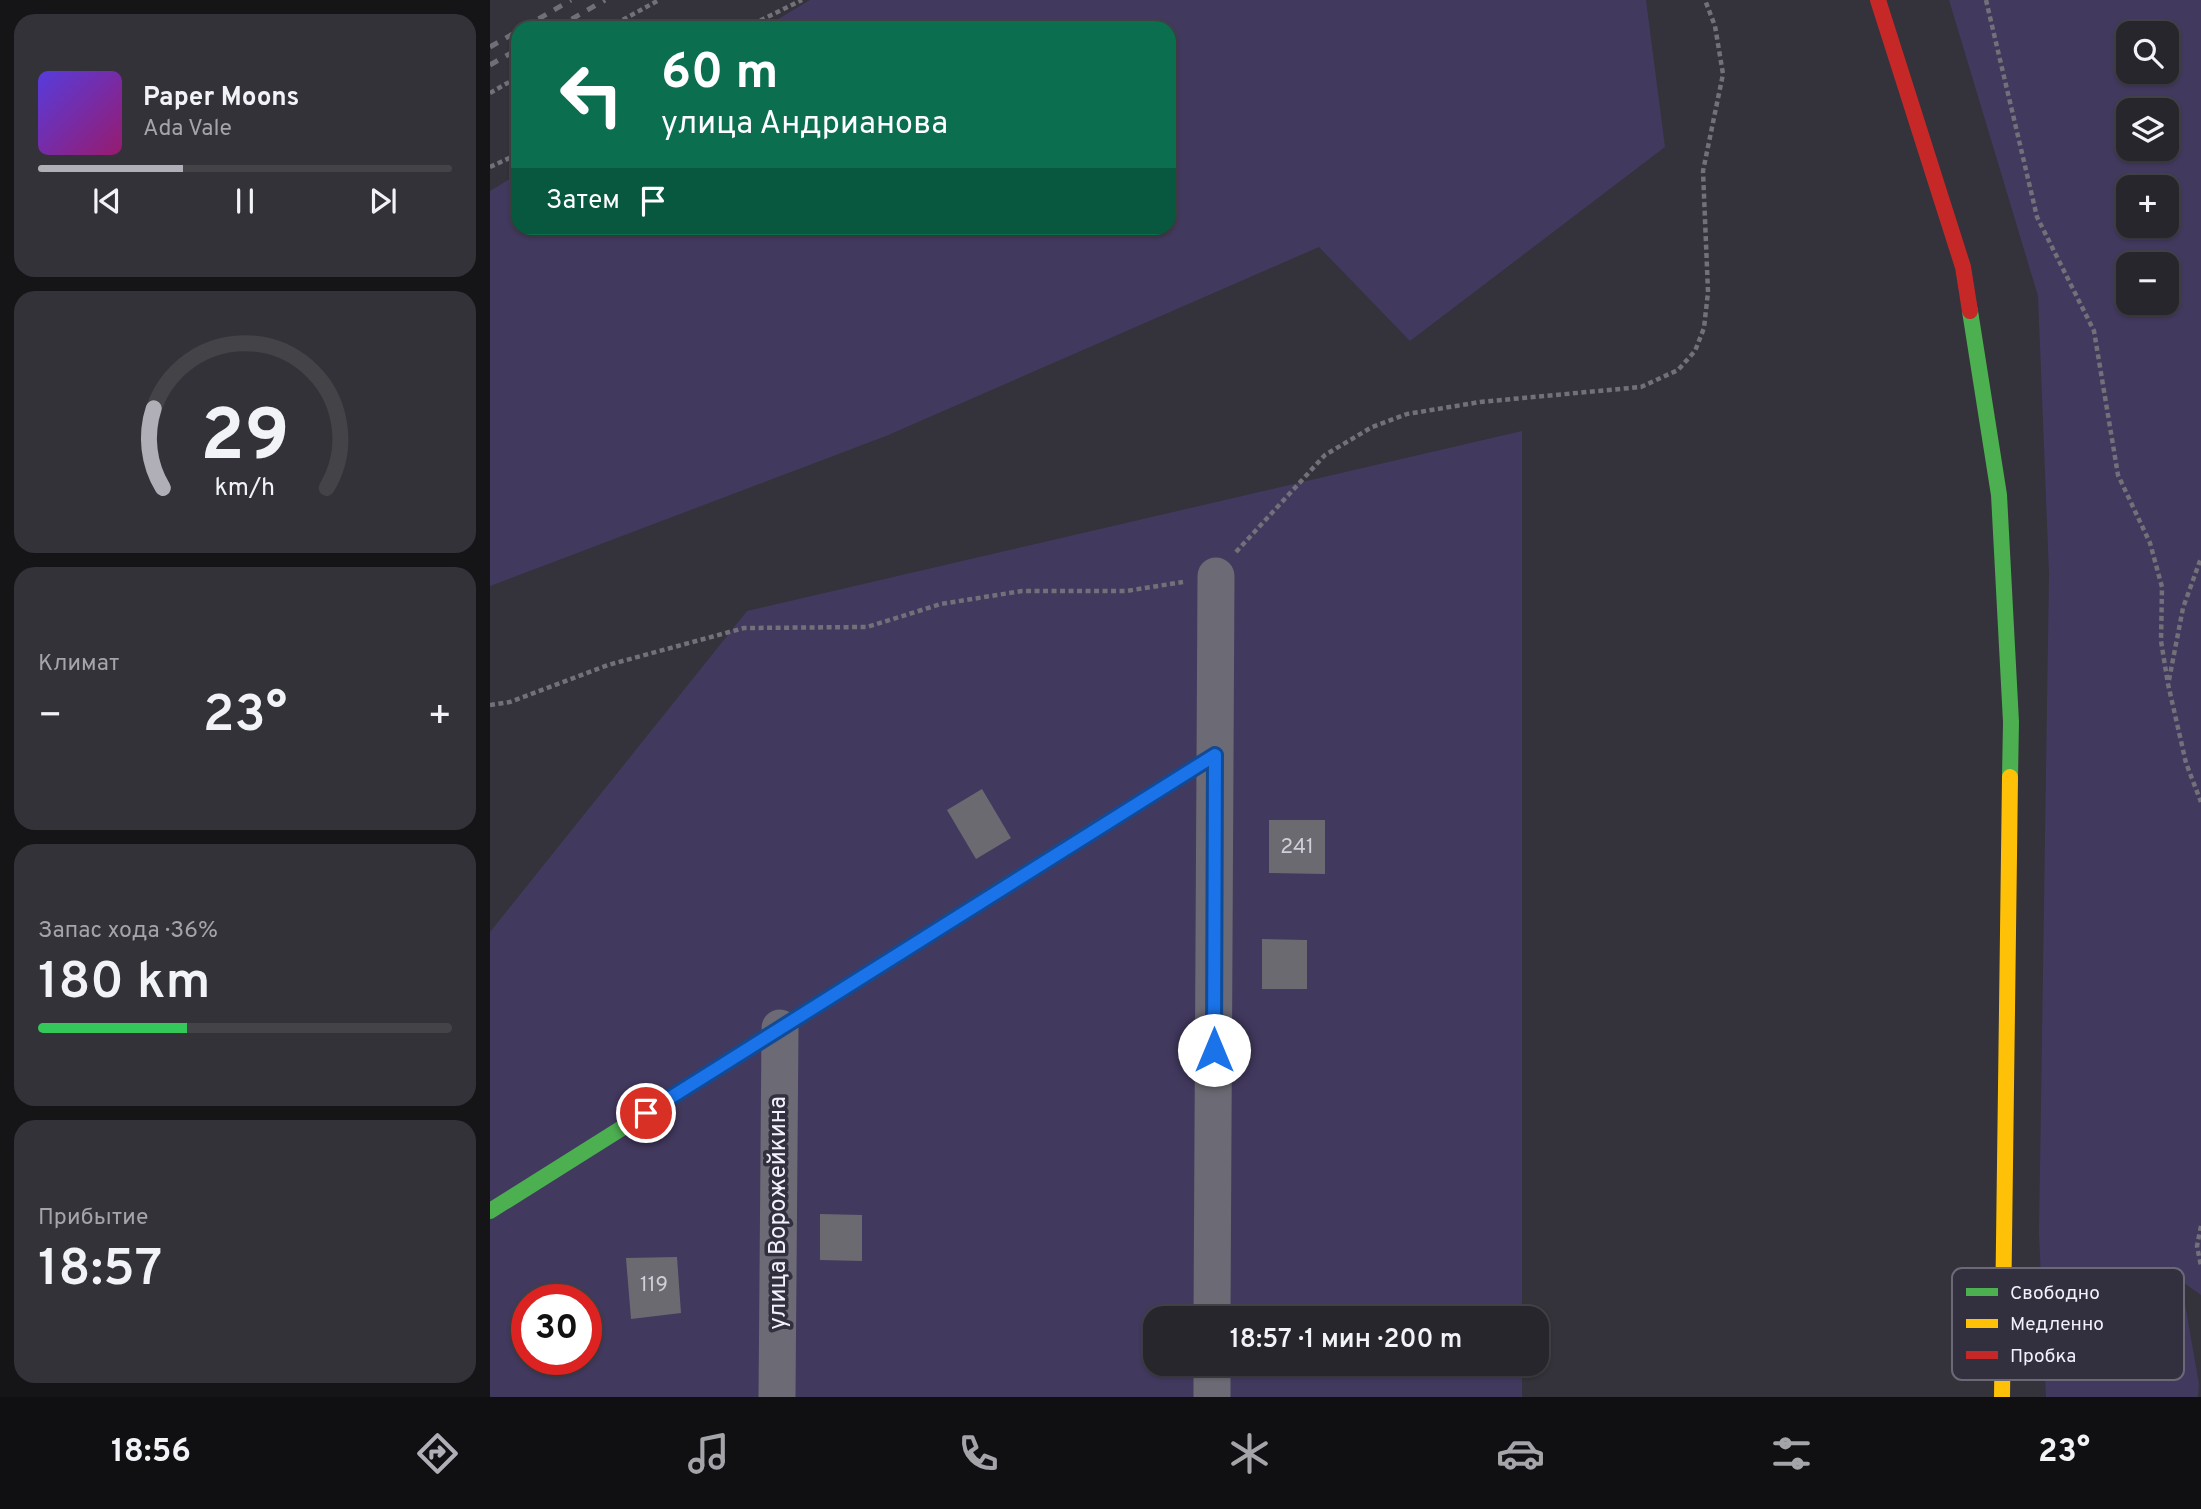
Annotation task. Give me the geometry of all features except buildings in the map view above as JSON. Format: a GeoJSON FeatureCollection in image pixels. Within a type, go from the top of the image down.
{"type":"FeatureCollection","features":[{"type":"Feature","properties":{"kind":"main road"},"geometry":{"type":"LineString","coordinates":[[1878,0],[1963,267],[1999,495],[2011,722],[2004,1268]]}},
{"type":"Feature","properties":{"kind":"main road"},"geometry":{"type":"LineString","coordinates":[[490,1211],[1215,755]]}},
{"type":"Feature","properties":{"kind":"street"},"geometry":{"type":"LineString","coordinates":[[1212,1306],[1216,576]]}},
{"type":"Feature","properties":{"kind":"street","name":"улица Ворожейкина"},"geometry":{"type":"LineString","coordinates":[[777,1397],[780,1028]]}},
{"type":"Feature","properties":{"kind":"street"},"geometry":{"type":"LineString","coordinates":[[1212,1376],[1212,1397]]}},
{"type":"Feature","properties":{"kind":"path"},"geometry":{"type":"LineString","coordinates":[[621,21],[659,0]]}},
{"type":"Feature","properties":{"kind":"path"},"geometry":{"type":"LineString","coordinates":[[759,21],[802,0]]}},
{"type":"Feature","properties":{"kind":"path"},"geometry":{"type":"LineString","coordinates":[[490,705],[510,702],[608,665],[744,628],[867,627],[940,604],[1022,591],[1126,591],[1216,576],[1277,504],[1325,455],[1372,427],[1407,414],[1480,402],[1642,387],[1678,370],[1695,351],[1704,328],[1707,292],[1703,171],[1723,74],[1715,26],[1705,0]]}},
{"type":"Feature","properties":{"kind":"path"},"geometry":{"type":"LineString","coordinates":[[1986,0],[2037,217],[2094,331],[2118,475],[2150,543],[2162,587],[2161,640],[2168,684],[2186,764],[2201,802]]}},
{"type":"Feature","properties":{"kind":"path"},"geometry":{"type":"LineString","coordinates":[[490,93],[511,81]]}},
{"type":"Feature","properties":{"kind":"path"},"geometry":{"type":"LineString","coordinates":[[490,167],[511,157]]}},
{"type":"Feature","properties":{"kind":"path"},"geometry":{"type":"LineString","coordinates":[[2168,684],[2183,608],[2201,558]]}},
{"type":"Feature","properties":{"kind":"path"},"geometry":{"type":"LineString","coordinates":[[2201,1226],[2197,1246],[2201,1266]]}},
{"type":"Feature","properties":{"kind":"shaded area"},"geometry":{"type":"Polygon","coordinates":[[[810,0],[1646,0],[1665,147],[1410,341],[1319,247],[886,436],[490,586],[490,191],[511,178],[511,235],[1176,235],[1176,21],[775,21],[810,0]]]}},
{"type":"Feature","properties":{"kind":"shaded area"},"geometry":{"type":"Polygon","coordinates":[[[1949,0],[2201,0],[2201,1295],[2184,1283],[2184,1268],[2040,1268],[2049,574],[2038,296],[1949,0]]]}},
{"type":"Feature","properties":{"kind":"shaded area"},"geometry":{"type":"Polygon","coordinates":[[[1522,431],[1522,1306],[1143,1306],[1143,1376],[1522,1376],[1522,1397],[490,1397],[490,932],[747,611],[1522,431]]]}},
{"type":"Feature","properties":{"kind":"shaded area"},"geometry":{"type":"Polygon","coordinates":[[[2184,1298],[2199,1384],[2198,1397],[2046,1397],[2045,1380],[2184,1380],[2184,1298]]]}},
{"type":"Feature","properties":{"kind":"railway"},"geometry":{"type":"LineString","coordinates":[[535,21],[571,0]]}},
{"type":"Feature","properties":{"kind":"railway"},"geometry":{"type":"LineString","coordinates":[[568,21],[605,0]]}},
{"type":"Feature","properties":{"kind":"railway"},"geometry":{"type":"LineString","coordinates":[[490,47],[511,35]]}},
{"type":"Feature","properties":{"kind":"railway"},"geometry":{"type":"LineString","coordinates":[[490,65],[511,53]]}},
{"type":"Feature","properties":{"kind":"traffic: fast"},"geometry":{"type":"LineString","coordinates":[[1970,311],[1999,495],[2011,722],[2010,777]]}},
{"type":"Feature","properties":{"kind":"traffic: fast"},"geometry":{"type":"LineString","coordinates":[[490,1211],[881,965]]}},
{"type":"Feature","properties":{"kind":"traffic: slow"},"geometry":{"type":"LineString","coordinates":[[2004,1268],[2010,777]]}},
{"type":"Feature","properties":{"kind":"traffic: slow"},"geometry":{"type":"LineString","coordinates":[[881,965],[1114,818]]}},
{"type":"Feature","properties":{"kind":"traffic: slow"},"geometry":{"type":"LineString","coordinates":[[2002,1380],[2002,1397]]}},
{"type":"Feature","properties":{"kind":"traffic: jam"},"geometry":{"type":"LineString","coordinates":[[1878,0],[1963,267],[1970,311]]}},
{"type":"Feature","properties":{"kind":"traffic: jam"},"geometry":{"type":"LineString","coordinates":[[1114,818],[1215,755]]}},
{"type":"Feature","properties":{"kind":"route"},"geometry":{"type":"LineString","coordinates":[[646,1113],[1215,755],[1214,1050]]}}]}
